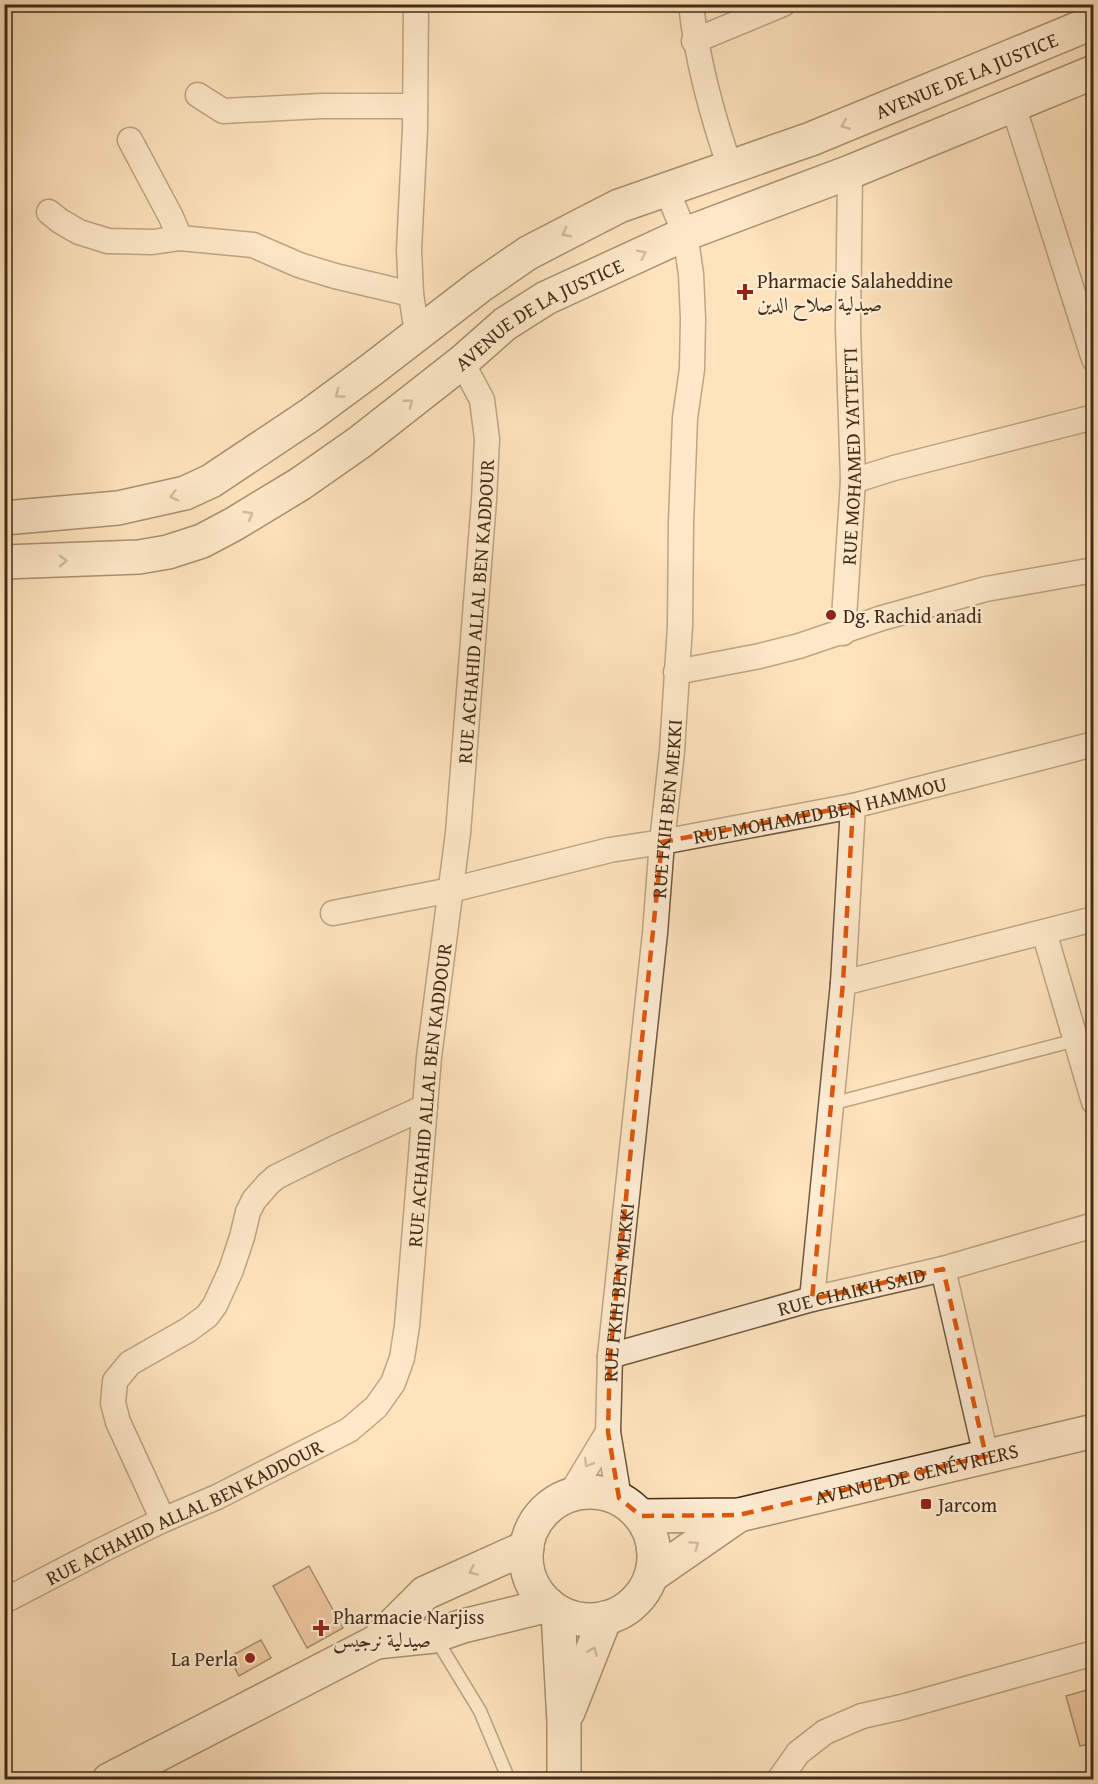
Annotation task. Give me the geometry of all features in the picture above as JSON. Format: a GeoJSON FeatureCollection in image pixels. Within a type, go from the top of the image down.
{"type":"FeatureCollection","features":[{"type":"Feature","properties":{"kind":"street"},"geometry":{"type":"LineString","coordinates":[[416,4],[415,106],[409,250],[411,294],[417,333]]}},
{"type":"Feature","properties":{"kind":"street"},"geometry":{"type":"LineString","coordinates":[[690,4],[694,41],[704,84],[730,168]]}},
{"type":"Feature","properties":{"kind":"street"},"geometry":{"type":"LineString","coordinates":[[694,41],[783,4]]}},
{"type":"Feature","properties":{"kind":"street","name":"AVENUE DE LA JUSTICE"},"geometry":{"type":"LineString","coordinates":[[4,518],[117,508],[185,493],[211,481],[310,415],[480,286],[528,253],[619,206],[811,139],[1094,22]]}},
{"type":"Feature","properties":{"kind":"street","name":"AVENUE DE LA JUSTICE"},"geometry":{"type":"LineString","coordinates":[[4,562],[139,557],[168,552],[202,541],[300,484],[360,442],[462,362],[505,324],[546,298],[685,234],[850,172],[1094,72]]}},
{"type":"Feature","properties":{"kind":"street"},"geometry":{"type":"LineString","coordinates":[[198,94],[223,111],[299,106],[415,106]]}},
{"type":"Feature","properties":{"kind":"street"},"geometry":{"type":"LineString","coordinates":[[1013,105],[1083,289],[1094,359]]}},
{"type":"Feature","properties":{"kind":"street"},"geometry":{"type":"LineString","coordinates":[[130,140],[171,216],[180,238]]}},
{"type":"Feature","properties":{"kind":"street","name":"RUE MOHAMED YATTEFTI"},"geometry":{"type":"LineString","coordinates":[[843,633],[853,481],[848,327],[850,172]]}},
{"type":"Feature","properties":{"kind":"street","name":"RUE FKIH BEN MEKKI"},"geometry":{"type":"LineString","coordinates":[[630,1507],[608,1432],[610,1356],[672,751],[680,626],[685,418],[692,369],[691,274],[685,234],[666,188]]}},
{"type":"Feature","properties":{"kind":"street"},"geometry":{"type":"LineString","coordinates":[[49,212],[79,232],[108,241],[153,242],[180,238],[253,245],[299,265],[411,294]]}},
{"type":"Feature","properties":{"kind":"street","name":"RUE ACHAHID ALLAL BEN KADDOUR"},"geometry":{"type":"LineString","coordinates":[[4,1601],[163,1520],[217,1497],[349,1430],[376,1407],[393,1383],[402,1359],[407,1326],[429,1057],[451,890],[473,645],[487,439],[482,400],[462,362]]}},
{"type":"Feature","properties":{"kind":"street"},"geometry":{"type":"LineString","coordinates":[[853,481],[894,468],[1094,417]]}},
{"type":"Feature","properties":{"kind":"street"},"geometry":{"type":"LineString","coordinates":[[676,672],[760,656],[986,589],[1094,570]]}},
{"type":"Feature","properties":{"kind":"street","name":"RUE MOHAMED BEN HAMMOU"},"geometry":{"type":"LineString","coordinates":[[333,913],[451,890],[610,850],[853,806],[1094,744]]}},
{"type":"Feature","properties":{"kind":"street"},"geometry":{"type":"LineString","coordinates":[[812,1299],[843,983],[853,806]]}},
{"type":"Feature","properties":{"kind":"street"},"geometry":{"type":"LineString","coordinates":[[843,983],[1094,919]]}},
{"type":"Feature","properties":{"kind":"street"},"geometry":{"type":"LineString","coordinates":[[1044,932],[1094,1102]]}},
{"type":"Feature","properties":{"kind":"street"},"geometry":{"type":"LineString","coordinates":[[163,1520],[118,1422],[113,1403],[115,1381],[130,1363],[189,1330],[207,1316],[215,1305],[231,1270],[248,1212],[254,1200],[268,1184],[276,1177],[333,1149],[425,1107]]}},
{"type":"Feature","properties":{"kind":"street","name":"RUE CHAIKH SAID"},"geometry":{"type":"LineString","coordinates":[[610,1356],[812,1299],[943,1269],[1094,1225]]}},
{"type":"Feature","properties":{"kind":"street"},"geometry":{"type":"LineString","coordinates":[[943,1269],[986,1456]]}},
{"type":"Feature","properties":{"kind":"street","name":"AVENUE DE GENÉVRIERS"},"geometry":{"type":"LineString","coordinates":[[630,1507],[739,1515],[1094,1431]]}},
{"type":"Feature","properties":{"kind":"street","name":"RUE FKIH BEN MEKKI"},"geometry":{"type":"LineString","coordinates":[[570,1495],[608,1432]]}},
{"type":"Feature","properties":{"kind":"street"},"geometry":{"type":"LineString","coordinates":[[586,1492],[603,1493],[630,1507],[651,1535],[655,1555],[647,1586],[632,1604],[605,1618],[587,1620],[554,1608],[535,1588],[527,1569],[527,1547],[534,1525],[549,1507],[570,1495],[586,1492]]}},
{"type":"Feature","properties":{"kind":"street","name":"AVENUE DE GENÉVRIERS"},"geometry":{"type":"LineString","coordinates":[[651,1576],[739,1515]]}},
{"type":"Feature","properties":{"kind":"street"},"geometry":{"type":"LineString","coordinates":[[109,1779],[376,1642],[425,1593],[527,1547]]}},
{"type":"Feature","properties":{"kind":"street"},"geometry":{"type":"LineString","coordinates":[[376,1642],[434,1636],[463,1626],[554,1608]]}},
{"type":"Feature","properties":{"kind":"street"},"geometry":{"type":"LineString","coordinates":[[554,1608],[564,1722],[564,1779]]}},
{"type":"Feature","properties":{"kind":"street"},"geometry":{"type":"LineString","coordinates":[[564,1722],[605,1618]]}},
{"type":"Feature","properties":{"kind":"street"},"geometry":{"type":"LineString","coordinates":[[779,1779],[798,1753],[825,1732],[862,1716],[1094,1653]]}},
{"type":"Feature","properties":{"kind":"lane"},"geometry":{"type":"LineString","coordinates":[[831,1104],[1076,1040]]}},
{"type":"Feature","properties":{"kind":"lane"},"geometry":{"type":"LineString","coordinates":[[434,1636],[480,1711],[509,1779]]}},
{"type":"Feature","properties":{"kind":"highlighted area"},"geometry":{"type":"Polygon","coordinates":[[[853,806],[843,983],[812,1299],[943,1269],[986,1456],[739,1515],[641,1516],[619,1498],[608,1432],[610,1356],[662,842],[853,806]]]}},
{"type":"Feature","properties":{"kind":"building"},"geometry":{"type":"Polygon","coordinates":[[[309,1566],[343,1628],[307,1648],[273,1586],[309,1566]]]}},
{"type":"Feature","properties":{"kind":"building","name":"La Perla"},"geometry":{"type":"Polygon","coordinates":[[[261,1640],[271,1658],[239,1676],[229,1657],[261,1640]]]}},
{"type":"Feature","properties":{"kind":"building"},"geometry":{"type":"Polygon","coordinates":[[[1094,1688],[1094,1743],[1080,1746],[1066,1696],[1094,1688]]]}},
{"type":"Feature","properties":{"kind":"place","name":"Pharmacie Salaheddine صيدلية صلاح الدين"},"geometry":{"type":"Point","coordinates":[745,292]}},
{"type":"Feature","properties":{"kind":"place","name":"Dg. Rachid anadi"},"geometry":{"type":"Point","coordinates":[831,615]}},
{"type":"Feature","properties":{"kind":"place","name":"Jarcom"},"geometry":{"type":"Point","coordinates":[926,1504]}},
{"type":"Feature","properties":{"kind":"place","name":"Pharmacie Narjiss صيدلية نرجيس"},"geometry":{"type":"Point","coordinates":[321,1628]}},
{"type":"Feature","properties":{"kind":"place","name":"La Perla"},"geometry":{"type":"Point","coordinates":[250,1658]}}]}
